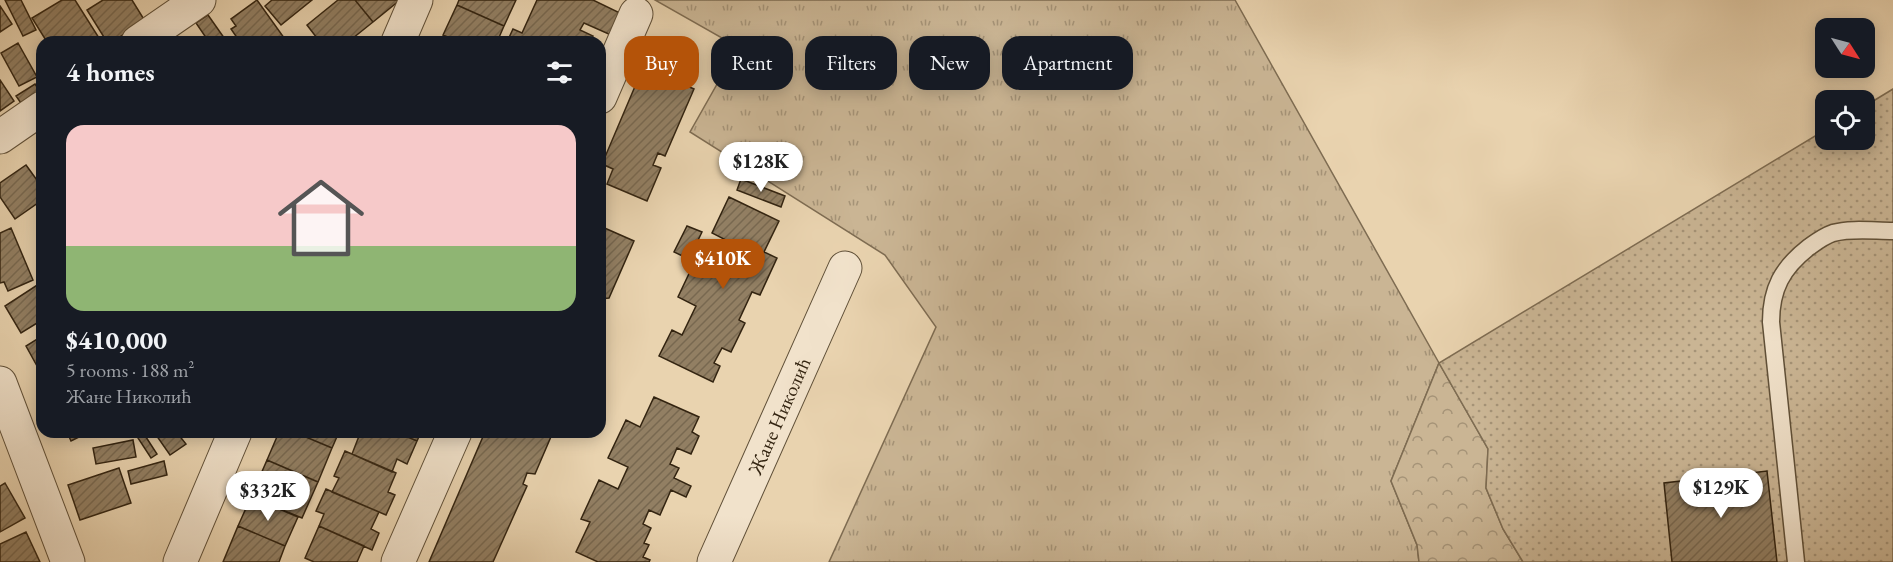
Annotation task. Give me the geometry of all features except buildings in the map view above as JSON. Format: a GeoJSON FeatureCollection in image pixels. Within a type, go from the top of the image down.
{"type":"FeatureCollection","features":[{"type":"Feature","properties":{"kind":"street"},"geometry":{"type":"LineString","coordinates":[[147,36],[199,0]]}},
{"type":"Feature","properties":{"kind":"street"},"geometry":{"type":"LineString","coordinates":[[401,36],[416,0]]}},
{"type":"Feature","properties":{"kind":"street"},"geometry":{"type":"LineString","coordinates":[[606,84],[636,14]]}},
{"type":"Feature","properties":{"kind":"street"},"geometry":{"type":"LineString","coordinates":[[0,137],[36,112]]}},
{"type":"Feature","properties":{"kind":"street","name":"Жане Николић"},"geometry":{"type":"LineString","coordinates":[[714,562],[844,268]]}},
{"type":"Feature","properties":{"kind":"street"},"geometry":{"type":"LineString","coordinates":[[0,383],[6,420],[68,562]]}},
{"type":"Feature","properties":{"kind":"street"},"geometry":{"type":"LineString","coordinates":[[180,562],[232,438]]}},
{"type":"Feature","properties":{"kind":"street"},"geometry":{"type":"LineString","coordinates":[[398,562],[452,438]]}},
{"type":"Feature","properties":{"kind":"lane"},"geometry":{"type":"LineString","coordinates":[[1796,562],[1771,322],[1771,303],[1785,270],[1797,256],[1831,233],[1893,231]]}},
{"type":"Feature","properties":{"kind":"green space"},"geometry":{"type":"Polygon","coordinates":[[[655,0],[1235,0],[1439,363],[1391,481],[1417,545],[1419,562],[829,562],[936,327],[885,255],[690,132],[714,90],[793,90],[793,36],[719,36],[655,0]]]}},
{"type":"Feature","properties":{"kind":"green space"},"geometry":{"type":"Polygon","coordinates":[[[1893,89],[1893,562],[1523,562],[1503,529],[1486,488],[1488,449],[1439,363],[1815,136],[1815,150],[1875,150],[1875,100],[1893,89]]]}},
{"type":"Feature","properties":{"kind":"green space"},"geometry":{"type":"Polygon","coordinates":[[[1439,363],[1488,449],[1486,488],[1503,529],[1523,562],[1419,562],[1417,545],[1391,481],[1439,363]]]}}]}
